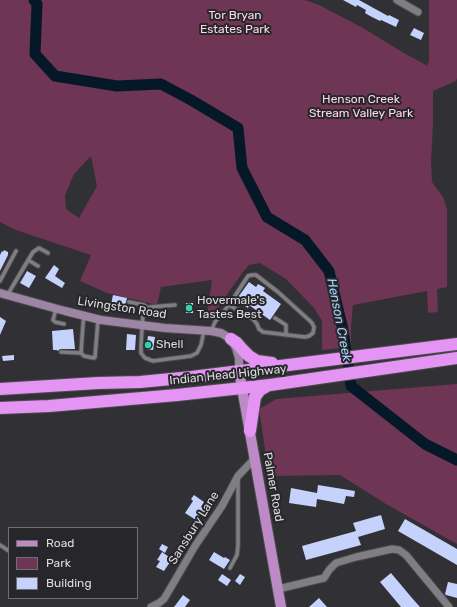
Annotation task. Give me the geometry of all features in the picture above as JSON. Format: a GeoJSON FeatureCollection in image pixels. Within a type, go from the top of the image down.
{"type":"FeatureCollection","features":[{"type":"Feature","properties":{"kind":"highway"},"geometry":{"type":"LineString","coordinates":[[231,339],[237,343],[249,356],[257,361],[263,363],[298,364]]}},
{"type":"Feature","properties":{"kind":"highway","name":"Indian Head Highway"},"geometry":{"type":"LineString","coordinates":[[0,389],[140,382],[192,377],[457,344]]}},
{"type":"Feature","properties":{"kind":"highway","name":"Indian Head Highway"},"geometry":{"type":"LineString","coordinates":[[0,408],[72,404],[270,385],[457,358]]}},
{"type":"Feature","properties":{"kind":"highway"},"geometry":{"type":"LineString","coordinates":[[250,431],[255,397],[260,390],[270,385]]}},
{"type":"Feature","properties":{"kind":"main road","name":"Livingston Road"},"geometry":{"type":"LineString","coordinates":[[4,294],[98,319],[143,325],[221,332],[231,339]]}},
{"type":"Feature","properties":{"kind":"main road"},"geometry":{"type":"LineString","coordinates":[[231,339],[239,358],[239,372]]}},
{"type":"Feature","properties":{"kind":"main road","name":"Palmer Road"},"geometry":{"type":"LineString","coordinates":[[239,372],[281,607]]}},
{"type":"Feature","properties":{"kind":"street"},"geometry":{"type":"LineString","coordinates":[[397,0],[418,12]]}},
{"type":"Feature","properties":{"kind":"street","name":"Sansbury Lane"},"geometry":{"type":"LineString","coordinates":[[151,607],[164,599],[195,546],[222,506],[238,476],[255,458]]}},
{"type":"Feature","properties":{"kind":"street"},"geometry":{"type":"LineString","coordinates":[[278,589],[324,578],[336,563],[392,549],[399,550],[406,555],[449,607]]}},
{"type":"Feature","properties":{"kind":"lane"},"geometry":{"type":"LineString","coordinates":[[4,294],[36,249],[39,248],[48,253]]}},
{"type":"Feature","properties":{"kind":"lane"},"geometry":{"type":"LineString","coordinates":[[0,281],[16,251]]}},
{"type":"Feature","properties":{"kind":"lane"},"geometry":{"type":"LineString","coordinates":[[28,260],[38,266]]}},
{"type":"Feature","properties":{"kind":"lane"},"geometry":{"type":"LineString","coordinates":[[174,306],[150,307],[146,309],[143,314],[142,353],[145,358],[153,361],[191,356],[197,353],[208,331],[229,305],[248,276],[252,275],[256,275],[278,292],[312,323],[314,327],[313,333],[305,337],[262,332],[253,319],[229,305]]}},
{"type":"Feature","properties":{"kind":"lane"},"geometry":{"type":"LineString","coordinates":[[129,302],[144,305],[148,308]]}},
{"type":"Feature","properties":{"kind":"lane"},"geometry":{"type":"LineString","coordinates":[[56,309],[53,320],[64,324]]}},
{"type":"Feature","properties":{"kind":"lane"},"geometry":{"type":"LineString","coordinates":[[81,354],[85,316]]}},
{"type":"Feature","properties":{"kind":"lane"},"geometry":{"type":"LineString","coordinates":[[275,318],[286,325],[286,335]]}},
{"type":"Feature","properties":{"kind":"lane"},"geometry":{"type":"LineString","coordinates":[[61,352],[81,354],[94,358],[98,319]]}},
{"type":"Feature","properties":{"kind":"lane"},"geometry":{"type":"LineString","coordinates":[[230,568],[237,555],[238,545],[238,476]]}},
{"type":"Feature","properties":{"kind":"green space"},"geometry":{"type":"Polygon","coordinates":[[[0,0],[305,0],[319,5],[363,28],[427,66],[429,61],[429,0],[457,0],[457,78],[456,81],[433,91],[431,161],[432,182],[443,197],[447,209],[447,287],[437,289],[438,312],[428,313],[427,291],[353,305],[351,347],[322,350],[322,321],[314,308],[286,279],[260,263],[249,265],[212,316],[207,316],[212,280],[161,287],[157,305],[107,293],[80,281],[91,255],[16,230],[0,222],[0,0]],[[91,156],[74,174],[65,195],[66,209],[79,218],[97,186],[91,156]]]}},
{"type":"Feature","properties":{"kind":"green space"},"geometry":{"type":"Polygon","coordinates":[[[457,384],[457,544],[386,504],[340,475],[269,476],[259,409],[276,399],[457,384]]]}},
{"type":"Feature","properties":{"kind":"building"},"geometry":{"type":"Polygon","coordinates":[[[343,0],[359,0],[388,16],[389,15],[399,20],[396,27],[370,16],[365,13],[366,10],[357,5],[356,7],[343,0]]]}},
{"type":"Feature","properties":{"kind":"building"},"geometry":{"type":"Polygon","coordinates":[[[414,28],[424,33],[421,40],[410,35],[414,28]]]}},
{"type":"Feature","properties":{"kind":"building"},"geometry":{"type":"Polygon","coordinates":[[[4,250],[8,252],[8,255],[0,271],[0,255],[4,250]]]}},
{"type":"Feature","properties":{"kind":"building"},"geometry":{"type":"Polygon","coordinates":[[[54,265],[59,269],[55,276],[65,283],[62,288],[45,278],[54,265]]]}},
{"type":"Feature","properties":{"kind":"building"},"geometry":{"type":"Polygon","coordinates":[[[27,271],[36,276],[29,288],[20,283],[27,271]]]}},
{"type":"Feature","properties":{"kind":"building"},"geometry":{"type":"Polygon","coordinates":[[[249,282],[256,287],[258,284],[265,288],[263,291],[281,304],[270,320],[249,305],[248,308],[236,300],[249,282]]]}},
{"type":"Feature","properties":{"kind":"building"},"geometry":{"type":"Polygon","coordinates":[[[113,295],[127,298],[124,310],[110,309],[113,295]]]}},
{"type":"Feature","properties":{"kind":"building","name":"Hovermale's Tastes Best"},"geometry":{"type":"Polygon","coordinates":[[[186,303],[193,303],[193,313],[186,313],[186,303]]]}},
{"type":"Feature","properties":{"kind":"building"},"geometry":{"type":"Polygon","coordinates":[[[0,317],[6,321],[0,335],[0,317]]]}},
{"type":"Feature","properties":{"kind":"building"},"geometry":{"type":"Polygon","coordinates":[[[73,329],[75,349],[53,350],[52,331],[73,329]]]}},
{"type":"Feature","properties":{"kind":"building"},"geometry":{"type":"Polygon","coordinates":[[[127,334],[136,335],[135,350],[126,350],[127,334]]]}},
{"type":"Feature","properties":{"kind":"building"},"geometry":{"type":"Polygon","coordinates":[[[148,336],[155,337],[153,350],[146,349],[148,336]]]}},
{"type":"Feature","properties":{"kind":"building"},"geometry":{"type":"Polygon","coordinates":[[[14,355],[14,360],[3,361],[2,356],[14,355]]]}},
{"type":"Feature","properties":{"kind":"building"},"geometry":{"type":"Polygon","coordinates":[[[318,485],[355,491],[354,497],[346,496],[344,504],[317,499],[316,507],[289,503],[291,488],[317,493],[318,485]]]}},
{"type":"Feature","properties":{"kind":"building"},"geometry":{"type":"Polygon","coordinates":[[[194,495],[204,502],[201,507],[209,512],[205,518],[200,515],[196,520],[185,513],[193,501],[191,499],[194,495]]]}},
{"type":"Feature","properties":{"kind":"building"},"geometry":{"type":"Polygon","coordinates":[[[381,515],[385,529],[358,537],[361,545],[306,560],[302,546],[356,531],[353,523],[381,515]]]}},
{"type":"Feature","properties":{"kind":"building"},"geometry":{"type":"Polygon","coordinates":[[[405,519],[457,549],[457,565],[398,531],[405,519]]]}},
{"type":"Feature","properties":{"kind":"building"},"geometry":{"type":"Polygon","coordinates":[[[162,544],[168,547],[165,553],[159,549],[162,544]]]}},
{"type":"Feature","properties":{"kind":"building"},"geometry":{"type":"Polygon","coordinates":[[[162,552],[172,559],[164,571],[156,567],[160,561],[157,560],[162,552]]]}},
{"type":"Feature","properties":{"kind":"building"},"geometry":{"type":"Polygon","coordinates":[[[214,552],[230,560],[224,569],[209,560],[214,552]]]}},
{"type":"Feature","properties":{"kind":"building"},"geometry":{"type":"Polygon","coordinates":[[[391,573],[420,607],[401,607],[380,582],[391,573]]]}},
{"type":"Feature","properties":{"kind":"building"},"geometry":{"type":"Polygon","coordinates":[[[222,574],[231,580],[227,586],[218,580],[222,574]]]}},
{"type":"Feature","properties":{"kind":"building"},"geometry":{"type":"Polygon","coordinates":[[[240,574],[245,577],[240,585],[235,581],[240,574]]]}},
{"type":"Feature","properties":{"kind":"building"},"geometry":{"type":"Polygon","coordinates":[[[448,582],[457,584],[457,598],[445,594],[448,582]]]}},
{"type":"Feature","properties":{"kind":"building"},"geometry":{"type":"Polygon","coordinates":[[[183,595],[190,600],[185,607],[174,607],[183,595]]]}},
{"type":"Feature","properties":{"kind":"building"},"geometry":{"type":"Polygon","coordinates":[[[319,598],[327,607],[309,607],[319,598]]]}},
{"type":"Feature","properties":{"kind":"waterway","name":"Henson Creek"},"geometry":{"type":"LineString","coordinates":[[34,0],[37,4],[35,54],[55,76],[117,86],[161,84],[238,128],[242,168],[267,217],[305,240],[329,271],[343,330],[351,386],[425,444],[457,460]]}},
{"type":"Feature","properties":{"kind":"place","name":"Hovermale's Tastes Best"},"geometry":{"type":"Point","coordinates":[189,308]}},
{"type":"Feature","properties":{"kind":"place","name":"Shell"},"geometry":{"type":"Point","coordinates":[148,345]}},
{"type":"Feature","properties":{"kind":"park label","name":"Tor Bryan Estates Park"},"geometry":{"type":"Point","coordinates":[235,23]}},
{"type":"Feature","properties":{"kind":"park label","name":"Henson Creek Stream Valley Park"},"geometry":{"type":"Point","coordinates":[361,107]}}]}
